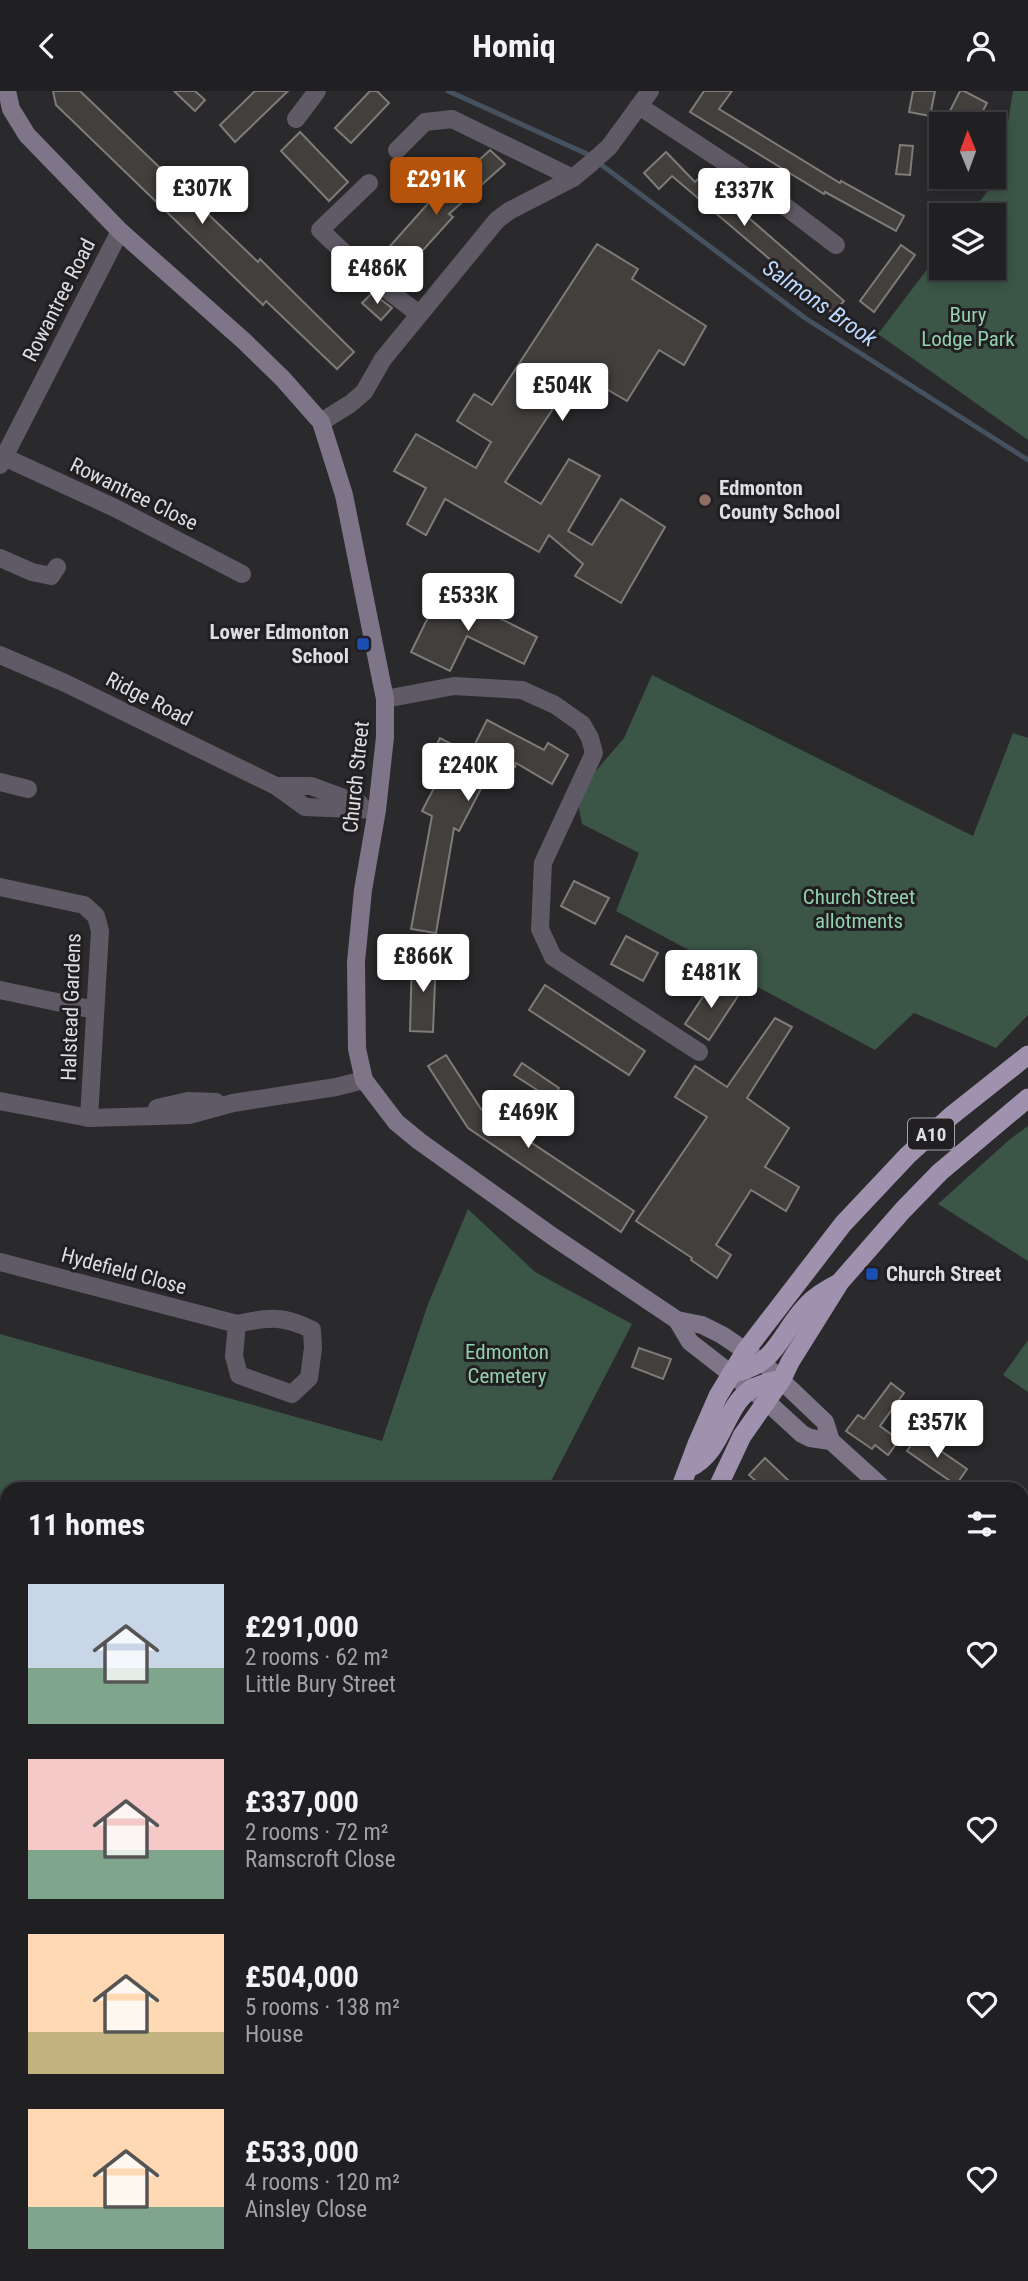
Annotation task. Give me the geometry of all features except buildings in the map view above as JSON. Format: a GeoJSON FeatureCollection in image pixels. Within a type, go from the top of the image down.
{"type":"FeatureCollection","features":[{"type":"Feature","properties":{"kind":"highway","name":"A10"},"geometry":{"type":"LineString","coordinates":[[683,1482],[718,1396],[746,1350],[843,1224],[908,1155],[951,1116],[1028,1055]]}},
{"type":"Feature","properties":{"kind":"highway","name":"A10"},"geometry":{"type":"LineString","coordinates":[[689,1468],[701,1463],[710,1453],[737,1406],[782,1379],[790,1361],[840,1282],[903,1210],[940,1172],[1028,1098]]}},
{"type":"Feature","properties":{"kind":"highway","name":"A10"},"geometry":{"type":"LineString","coordinates":[[732,1373],[762,1362],[771,1355],[805,1306],[823,1291],[840,1282]]}},
{"type":"Feature","properties":{"kind":"highway","name":"A10"},"geometry":{"type":"LineString","coordinates":[[720,1482],[758,1395]]}},
{"type":"Feature","properties":{"kind":"main road","name":"Church Street"},"geometry":{"type":"LineString","coordinates":[[7,91],[11,109],[27,135],[120,231],[283,379],[321,422],[344,495],[385,699],[386,737],[363,890],[356,962],[356,1049],[364,1080],[396,1122],[552,1236],[677,1320],[702,1325],[762,1362],[825,1422],[831,1441],[876,1482]]}},
{"type":"Feature","properties":{"kind":"main road","name":"Church Street"},"geometry":{"type":"LineString","coordinates":[[677,1320],[690,1342],[732,1373],[802,1434],[810,1439],[831,1441]]}},
{"type":"Feature","properties":{"kind":"street"},"geometry":{"type":"LineString","coordinates":[[296,119],[317,91]]}},
{"type":"Feature","properties":{"kind":"street"},"geometry":{"type":"LineString","coordinates":[[321,422],[364,392],[383,359],[497,220],[573,178],[609,147],[645,98],[836,245]]}},
{"type":"Feature","properties":{"kind":"street"},"geometry":{"type":"LineString","coordinates":[[397,150],[425,122],[452,118],[573,178]]}},
{"type":"Feature","properties":{"kind":"street"},"geometry":{"type":"LineString","coordinates":[[369,183],[320,230],[368,275],[419,314]]}},
{"type":"Feature","properties":{"kind":"street","name":"Rowantree Road"},"geometry":{"type":"LineString","coordinates":[[2,461],[120,231]]}},
{"type":"Feature","properties":{"kind":"street","name":"Rowantree Close"},"geometry":{"type":"LineString","coordinates":[[2,461],[115,508],[242,574]]}},
{"type":"Feature","properties":{"kind":"street"},"geometry":{"type":"LineString","coordinates":[[0,558],[32,572],[51,576],[57,567]]}},
{"type":"Feature","properties":{"kind":"street","name":"Ridge Road"},"geometry":{"type":"LineString","coordinates":[[0,655],[65,683],[276,786],[305,807],[377,810]]}},
{"type":"Feature","properties":{"kind":"street"},"geometry":{"type":"LineString","coordinates":[[385,699],[454,686],[522,689],[555,705],[582,724],[594,753],[543,863],[540,929],[554,957],[699,1052]]}},
{"type":"Feature","properties":{"kind":"street"},"geometry":{"type":"LineString","coordinates":[[0,782],[28,789]]}},
{"type":"Feature","properties":{"kind":"street","name":"Halstead Gardens"},"geometry":{"type":"LineString","coordinates":[[0,887],[84,905],[96,916],[100,931],[89,1118]]}},
{"type":"Feature","properties":{"kind":"street"},"geometry":{"type":"LineString","coordinates":[[0,990],[95,1010]]}},
{"type":"Feature","properties":{"kind":"street"},"geometry":{"type":"LineString","coordinates":[[0,1101],[89,1118],[120,1117],[188,1101],[233,1103],[364,1080]]}},
{"type":"Feature","properties":{"kind":"street","name":"Hydefield Close"},"geometry":{"type":"LineString","coordinates":[[0,1262],[237,1324],[263,1318],[293,1320],[312,1330],[313,1348],[309,1378],[292,1394],[239,1375],[234,1356],[237,1324]]}},
{"type":"Feature","properties":{"kind":"green space","name":"Bury Lodge Park"},"geometry":{"type":"Polygon","coordinates":[[[1013,91],[1028,91],[1028,440],[878,334],[929,267],[929,280],[1006,280],[1006,203],[978,203],[990,189],[1006,189],[1006,134],[1013,91]]]}},
{"type":"Feature","properties":{"kind":"green space","name":"Church Street allotments"},"geometry":{"type":"Polygon","coordinates":[[[652,675],[973,836],[1013,733],[1028,738],[1028,1015],[996,1048],[914,1013],[875,1050],[616,911],[639,853],[582,824],[576,794],[624,738],[652,675]]]}},
{"type":"Feature","properties":{"kind":"green space"},"geometry":{"type":"Polygon","coordinates":[[[1028,1126],[1028,1261],[938,1204],[1028,1126]]]}},
{"type":"Feature","properties":{"kind":"green space","name":"Edmonton Cemetery"},"geometry":{"type":"Polygon","coordinates":[[[468,1209],[535,1272],[632,1324],[551,1482],[0,1482],[0,1334],[382,1441],[428,1304],[468,1209]]]}},
{"type":"Feature","properties":{"kind":"green space"},"geometry":{"type":"Polygon","coordinates":[[[1028,1340],[1028,1392],[1003,1375],[1028,1340]]]}},
{"type":"Feature","properties":{"kind":"waterway","name":"Salmons Brook"},"geometry":{"type":"LineString","coordinates":[[448,91],[587,154],[805,318],[1028,460]]}},
{"type":"Feature","properties":{"kind":"place","name":"Edmonton County School"},"geometry":{"type":"Point","coordinates":[705,500]}},
{"type":"Feature","properties":{"kind":"place","name":"Lower Edmonton School"},"geometry":{"type":"Point","coordinates":[363,644]}},
{"type":"Feature","properties":{"kind":"place","name":"Church Street"},"geometry":{"type":"Point","coordinates":[872,1274]}}]}
